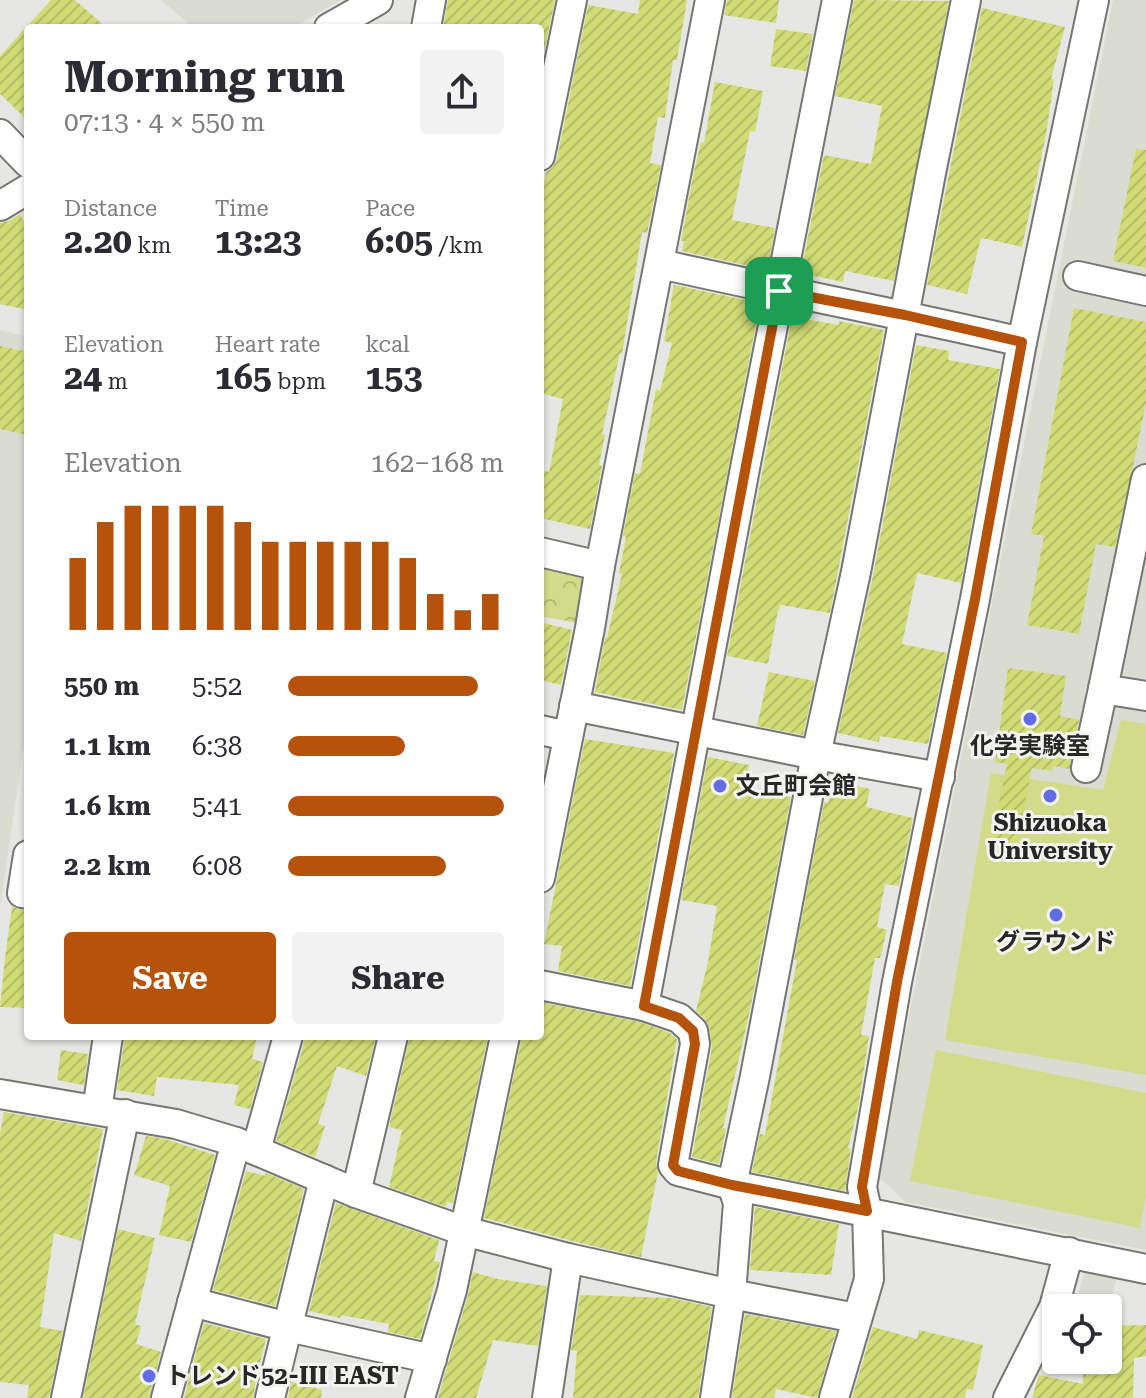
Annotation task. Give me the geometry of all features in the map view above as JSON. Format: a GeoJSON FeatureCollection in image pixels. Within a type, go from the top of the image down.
{"type":"FeatureCollection","features":[{"type":"Feature","properties":{"kind":"street"},"geometry":{"type":"LineString","coordinates":[[336,24],[378,0]]}},
{"type":"Feature","properties":{"kind":"street"},"geometry":{"type":"LineString","coordinates":[[427,24],[431,0]]}},
{"type":"Feature","properties":{"kind":"street"},"geometry":{"type":"LineString","coordinates":[[544,136],[572,0]]}},
{"type":"Feature","properties":{"kind":"street"},"geometry":{"type":"LineString","coordinates":[[544,858],[710,0]]}},
{"type":"Feature","properties":{"kind":"street"},"geometry":{"type":"LineString","coordinates":[[644,1006],[837,0]]}},
{"type":"Feature","properties":{"kind":"street"},"geometry":{"type":"LineString","coordinates":[[715,1398],[731,1294],[738,1203],[732,1185],[816,755],[856,572],[966,0]]}},
{"type":"Feature","properties":{"kind":"street"},"geometry":{"type":"LineString","coordinates":[[834,1398],[869,1279],[867,1211],[862,1187],[897,982],[975,599],[1022,342],[1094,0]]}},
{"type":"Feature","properties":{"kind":"street"},"geometry":{"type":"LineString","coordinates":[[0,134],[24,159]]}},
{"type":"Feature","properties":{"kind":"street"},"geometry":{"type":"LineString","coordinates":[[0,206],[24,191]]}},
{"type":"Feature","properties":{"kind":"street"},"geometry":{"type":"LineString","coordinates":[[660,264],[1022,342]]}},
{"type":"Feature","properties":{"kind":"street"},"geometry":{"type":"LineString","coordinates":[[1078,276],[1146,291]]}},
{"type":"Feature","properties":{"kind":"street"},"geometry":{"type":"LineString","coordinates":[[1086,768],[1146,479]]}},
{"type":"Feature","properties":{"kind":"street"},"geometry":{"type":"LineString","coordinates":[[544,553],[600,566]]}},
{"type":"Feature","properties":{"kind":"street"},"geometry":{"type":"LineString","coordinates":[[1103,689],[1146,696]]}},
{"type":"Feature","properties":{"kind":"street"},"geometry":{"type":"LineString","coordinates":[[574,706],[940,777]]}},
{"type":"Feature","properties":{"kind":"street"},"geometry":{"type":"LineString","coordinates":[[544,731],[568,736]]}},
{"type":"Feature","properties":{"kind":"street"},"geometry":{"type":"LineString","coordinates":[[544,986],[644,1006],[679,1018],[693,1031],[695,1044],[673,1165],[678,1171],[732,1185],[1146,1269]]}},
{"type":"Feature","properties":{"kind":"street"},"geometry":{"type":"LineString","coordinates":[[97,1110],[107,1040]]}},
{"type":"Feature","properties":{"kind":"street"},"geometry":{"type":"LineString","coordinates":[[166,1398],[192,1302],[286,1040]]}},
{"type":"Feature","properties":{"kind":"street"},"geometry":{"type":"LineString","coordinates":[[356,1193],[392,1040]]}},
{"type":"Feature","properties":{"kind":"street"},"geometry":{"type":"LineString","coordinates":[[420,1398],[452,1290],[504,1040]]}},
{"type":"Feature","properties":{"kind":"street"},"geometry":{"type":"LineString","coordinates":[[0,1094],[176,1124],[246,1146],[356,1193],[464,1231],[568,1258],[856,1318]]}},
{"type":"Feature","properties":{"kind":"street"},"geometry":{"type":"LineString","coordinates":[[66,1398],[125,1114]]}},
{"type":"Feature","properties":{"kind":"street"},"geometry":{"type":"LineString","coordinates":[[270,1398],[324,1179]]}},
{"type":"Feature","properties":{"kind":"street"},"geometry":{"type":"LineString","coordinates":[[1008,1398],[1054,1307],[1069,1252]]}},
{"type":"Feature","properties":{"kind":"street"},"geometry":{"type":"LineString","coordinates":[[547,1398],[568,1258]]}},
{"type":"Feature","properties":{"kind":"street"},"geometry":{"type":"LineString","coordinates":[[192,1302],[432,1359]]}},
{"type":"Feature","properties":{"kind":"shaded area"},"geometry":{"type":"Polygon","coordinates":[[[161,0],[341,0],[299,24],[189,24],[161,0]]]}},
{"type":"Feature","properties":{"kind":"shaded area","name":"Shizuoka University"},"geometry":{"type":"Polygon","coordinates":[[[1113,0],[1146,0],[1146,1250],[906,1202],[877,1176],[1113,0]]]}},
{"type":"Feature","properties":{"kind":"shaded area"},"geometry":{"type":"Polygon","coordinates":[[[0,330],[24,336],[24,745],[0,907],[0,330]]]}},
{"type":"Feature","properties":{"kind":"shaded area"},"geometry":{"type":"Polygon","coordinates":[[[1085,1270],[1117,1276],[1113,1294],[1078,1294],[1085,1270]]]}},
{"type":"Feature","properties":{"kind":"green space"},"geometry":{"type":"Polygon","coordinates":[[[544,561],[585,569],[577,623],[544,617],[544,561]]]}},
{"type":"Feature","properties":{"kind":"green space","name":"グラウンド"},"geometry":{"type":"Polygon","coordinates":[[[1121,720],[1146,724],[1146,1075],[945,1040],[991,773],[1103,790],[1121,720]]]}},
{"type":"Feature","properties":{"kind":"green space"},"geometry":{"type":"Polygon","coordinates":[[[936,1050],[1146,1093],[1146,1197],[1140,1228],[910,1181],[936,1050]]]}},
{"type":"Feature","properties":{"kind":"building"},"geometry":{"type":"Polygon","coordinates":[[[51,0],[75,0],[102,24],[29,24],[51,0]]]}},
{"type":"Feature","properties":{"kind":"building"},"geometry":{"type":"Polygon","coordinates":[[[448,0],[555,0],[544,52],[544,24],[444,24],[448,0]]]}},
{"type":"Feature","properties":{"kind":"building"},"geometry":{"type":"Polygon","coordinates":[[[640,0],[687,0],[677,60],[673,60],[665,118],[658,117],[650,163],[661,165],[647,233],[642,232],[622,354],[602,434],[605,435],[599,465],[602,466],[590,529],[544,519],[544,471],[549,472],[563,399],[544,394],[544,184],[546,172],[557,159],[588,5],[638,14],[640,0]]]}},
{"type":"Feature","properties":{"kind":"building"},"geometry":{"type":"Polygon","coordinates":[[[727,0],[779,0],[776,23],[724,15],[727,0]]]}},
{"type":"Feature","properties":{"kind":"building"},"geometry":{"type":"Polygon","coordinates":[[[854,0],[949,1],[894,281],[845,271],[843,282],[801,273],[824,155],[871,164],[882,106],[835,96],[854,0]]]}},
{"type":"Feature","properties":{"kind":"building"},"geometry":{"type":"Polygon","coordinates":[[[982,8],[1065,27],[1051,79],[1054,79],[1046,135],[1022,247],[981,238],[967,294],[927,285],[982,8]]]}},
{"type":"Feature","properties":{"kind":"building"},"geometry":{"type":"Polygon","coordinates":[[[776,29],[813,34],[806,71],[770,66],[776,29]]]}},
{"type":"Feature","properties":{"kind":"building"},"geometry":{"type":"Polygon","coordinates":[[[24,30],[24,117],[0,94],[0,56],[24,30]]]}},
{"type":"Feature","properties":{"kind":"building"},"geometry":{"type":"Polygon","coordinates":[[[715,82],[763,91],[755,132],[750,131],[732,220],[775,228],[767,270],[682,251],[684,241],[681,241],[694,171],[701,142],[704,143],[715,82]]]}},
{"type":"Feature","properties":{"kind":"building"},"geometry":{"type":"Polygon","coordinates":[[[1136,149],[1146,150],[1146,268],[1113,261],[1136,149]]]}},
{"type":"Feature","properties":{"kind":"building"},"geometry":{"type":"Polygon","coordinates":[[[20,214],[24,222],[24,309],[0,304],[0,223],[20,214]]]}},
{"type":"Feature","properties":{"kind":"building"},"geometry":{"type":"Polygon","coordinates":[[[674,285],[760,303],[682,710],[595,692],[622,574],[619,573],[626,537],[623,536],[635,473],[640,474],[656,389],[660,391],[672,343],[664,341],[674,285]]]}},
{"type":"Feature","properties":{"kind":"building"},"geometry":{"type":"Polygon","coordinates":[[[1074,308],[1146,322],[1146,403],[1132,471],[1115,547],[1096,544],[1079,634],[1027,625],[1044,536],[1031,534],[1074,308]]]}},
{"type":"Feature","properties":{"kind":"building"},"geometry":{"type":"Polygon","coordinates":[[[792,317],[839,325],[839,321],[884,330],[830,613],[780,605],[768,664],[727,656],[792,317]]]}},
{"type":"Feature","properties":{"kind":"building"},"geometry":{"type":"Polygon","coordinates":[[[916,345],[949,351],[948,360],[1000,369],[961,583],[917,573],[902,644],[947,653],[928,744],[880,736],[879,742],[838,733],[873,576],[916,345]]]}},
{"type":"Feature","properties":{"kind":"building"},"geometry":{"type":"Polygon","coordinates":[[[0,346],[24,351],[24,434],[0,429],[0,346]]]}},
{"type":"Feature","properties":{"kind":"building"},"geometry":{"type":"Polygon","coordinates":[[[544,623],[572,630],[561,685],[544,681],[544,623]]]}},
{"type":"Feature","properties":{"kind":"building","name":"化学実験室"},"geometry":{"type":"Polygon","coordinates":[[[1008,668],[1066,676],[1060,716],[1079,720],[1070,769],[1053,766],[1052,771],[1032,768],[1017,842],[992,837],[1007,764],[995,762],[1008,668]]]}},
{"type":"Feature","properties":{"kind":"building"},"geometry":{"type":"Polygon","coordinates":[[[769,672],[815,681],[803,735],[757,726],[769,672]]]}},
{"type":"Feature","properties":{"kind":"building"},"geometry":{"type":"Polygon","coordinates":[[[585,739],[674,753],[630,986],[558,971],[562,946],[544,944],[585,739]]]}},
{"type":"Feature","properties":{"kind":"building"},"geometry":{"type":"Polygon","coordinates":[[[708,757],[749,765],[745,790],[791,797],[750,1010],[723,1128],[726,1129],[719,1164],[692,1157],[712,1047],[709,1027],[696,1011],[717,906],[681,900],[708,757]]]}},
{"type":"Feature","properties":{"kind":"building"},"geometry":{"type":"Polygon","coordinates":[[[832,781],[870,789],[866,807],[913,818],[899,886],[885,884],[877,927],[887,930],[880,958],[875,958],[861,1035],[869,1036],[858,1108],[848,1148],[851,1149],[845,1191],[752,1172],[760,1134],[765,1135],[797,960],[794,960],[824,802],[828,803],[832,781]]]}},
{"type":"Feature","properties":{"kind":"building"},"geometry":{"type":"Polygon","coordinates":[[[12,907],[24,910],[24,1008],[0,1007],[12,907]]]}},
{"type":"Feature","properties":{"kind":"building"},"geometry":{"type":"Polygon","coordinates":[[[544,1003],[640,1022],[670,1033],[677,1039],[656,1162],[658,1172],[641,1257],[484,1218],[521,1040],[544,1040],[544,1003]]]}},
{"type":"Feature","properties":{"kind":"building"},"geometry":{"type":"Polygon","coordinates":[[[124,1040],[256,1040],[252,1059],[263,1062],[250,1109],[234,1105],[239,1085],[157,1077],[154,1096],[117,1090],[124,1040]]]}},
{"type":"Feature","properties":{"kind":"building"},"geometry":{"type":"Polygon","coordinates":[[[305,1040],[375,1040],[366,1076],[337,1066],[318,1124],[325,1126],[315,1157],[276,1141],[305,1040]]]}},
{"type":"Feature","properties":{"kind":"building"},"geometry":{"type":"Polygon","coordinates":[[[409,1040],[487,1040],[453,1203],[447,1202],[446,1207],[389,1187],[402,1130],[389,1127],[409,1040]]]}},
{"type":"Feature","properties":{"kind":"building"},"geometry":{"type":"Polygon","coordinates":[[[61,1050],[88,1054],[84,1085],[57,1080],[61,1050]]]}},
{"type":"Feature","properties":{"kind":"building"},"geometry":{"type":"Polygon","coordinates":[[[4,1112],[103,1129],[81,1241],[54,1233],[40,1327],[63,1331],[49,1398],[27,1398],[29,1385],[0,1382],[0,1134],[4,1112]]]}},
{"type":"Feature","properties":{"kind":"building"},"geometry":{"type":"Polygon","coordinates":[[[146,1136],[215,1155],[191,1242],[159,1235],[170,1186],[134,1175],[146,1136]]]}},
{"type":"Feature","properties":{"kind":"building"},"geometry":{"type":"Polygon","coordinates":[[[246,1171],[265,1176],[266,1173],[304,1189],[275,1306],[213,1290],[246,1171]]]}},
{"type":"Feature","properties":{"kind":"building"},"geometry":{"type":"Polygon","coordinates":[[[336,1203],[439,1240],[434,1261],[440,1262],[420,1339],[388,1332],[389,1324],[309,1311],[336,1203]]]}},
{"type":"Feature","properties":{"kind":"building"},"geometry":{"type":"Polygon","coordinates":[[[755,1207],[839,1224],[831,1275],[750,1270],[755,1207]]]}},
{"type":"Feature","properties":{"kind":"building"},"geometry":{"type":"Polygon","coordinates":[[[118,1229],[155,1238],[135,1324],[141,1326],[136,1344],[161,1352],[149,1398],[83,1398],[118,1229]]]}},
{"type":"Feature","properties":{"kind":"building"},"geometry":{"type":"Polygon","coordinates":[[[473,1272],[547,1286],[538,1346],[493,1340],[476,1398],[438,1398],[468,1295],[473,1272]]]}},
{"type":"Feature","properties":{"kind":"building"},"geometry":{"type":"Polygon","coordinates":[[[580,1295],[671,1298],[712,1307],[698,1398],[573,1398],[577,1351],[571,1350],[580,1295]]]}},
{"type":"Feature","properties":{"kind":"building"},"geometry":{"type":"Polygon","coordinates":[[[745,1314],[836,1331],[817,1398],[776,1389],[774,1398],[732,1398],[745,1314]]]}},
{"type":"Feature","properties":{"kind":"building"},"geometry":{"type":"Polygon","coordinates":[[[204,1323],[266,1339],[253,1398],[184,1398],[204,1323]]]}},
{"type":"Feature","properties":{"kind":"building"},"geometry":{"type":"Polygon","coordinates":[[[1146,1325],[1146,1356],[1134,1358],[1133,1398],[1032,1398],[1039,1375],[1083,1384],[1083,1374],[1122,1374],[1122,1326],[1146,1325]]]}},
{"type":"Feature","properties":{"kind":"building"},"geometry":{"type":"Polygon","coordinates":[[[873,1327],[917,1339],[919,1330],[983,1345],[973,1390],[967,1389],[965,1398],[852,1398],[873,1327]]]}},
{"type":"Feature","properties":{"kind":"building"},"geometry":{"type":"Polygon","coordinates":[[[291,1382],[322,1390],[321,1398],[288,1398],[291,1382]]]}},
{"type":"Feature","properties":{"kind":"place","name":"化学実験室"},"geometry":{"type":"Point","coordinates":[1030,719]}},
{"type":"Feature","properties":{"kind":"place","name":"文丘町会館"},"geometry":{"type":"Point","coordinates":[720,786]}},
{"type":"Feature","properties":{"kind":"place","name":"Shizuoka University"},"geometry":{"type":"Point","coordinates":[1050,796]}},
{"type":"Feature","properties":{"kind":"place","name":"グラウンド"},"geometry":{"type":"Point","coordinates":[1056,915]}},
{"type":"Feature","properties":{"kind":"place","name":"トレンド52-III EAST"},"geometry":{"type":"Point","coordinates":[149,1376]}},
{"type":"Feature","properties":{"kind":"route"},"geometry":{"type":"LineString","coordinates":[[779,291],[1022,342],[975,599],[897,982],[862,1187],[867,1211],[732,1185],[678,1171],[673,1165],[695,1044],[693,1031],[679,1018],[644,1006],[779,291]]}}]}
